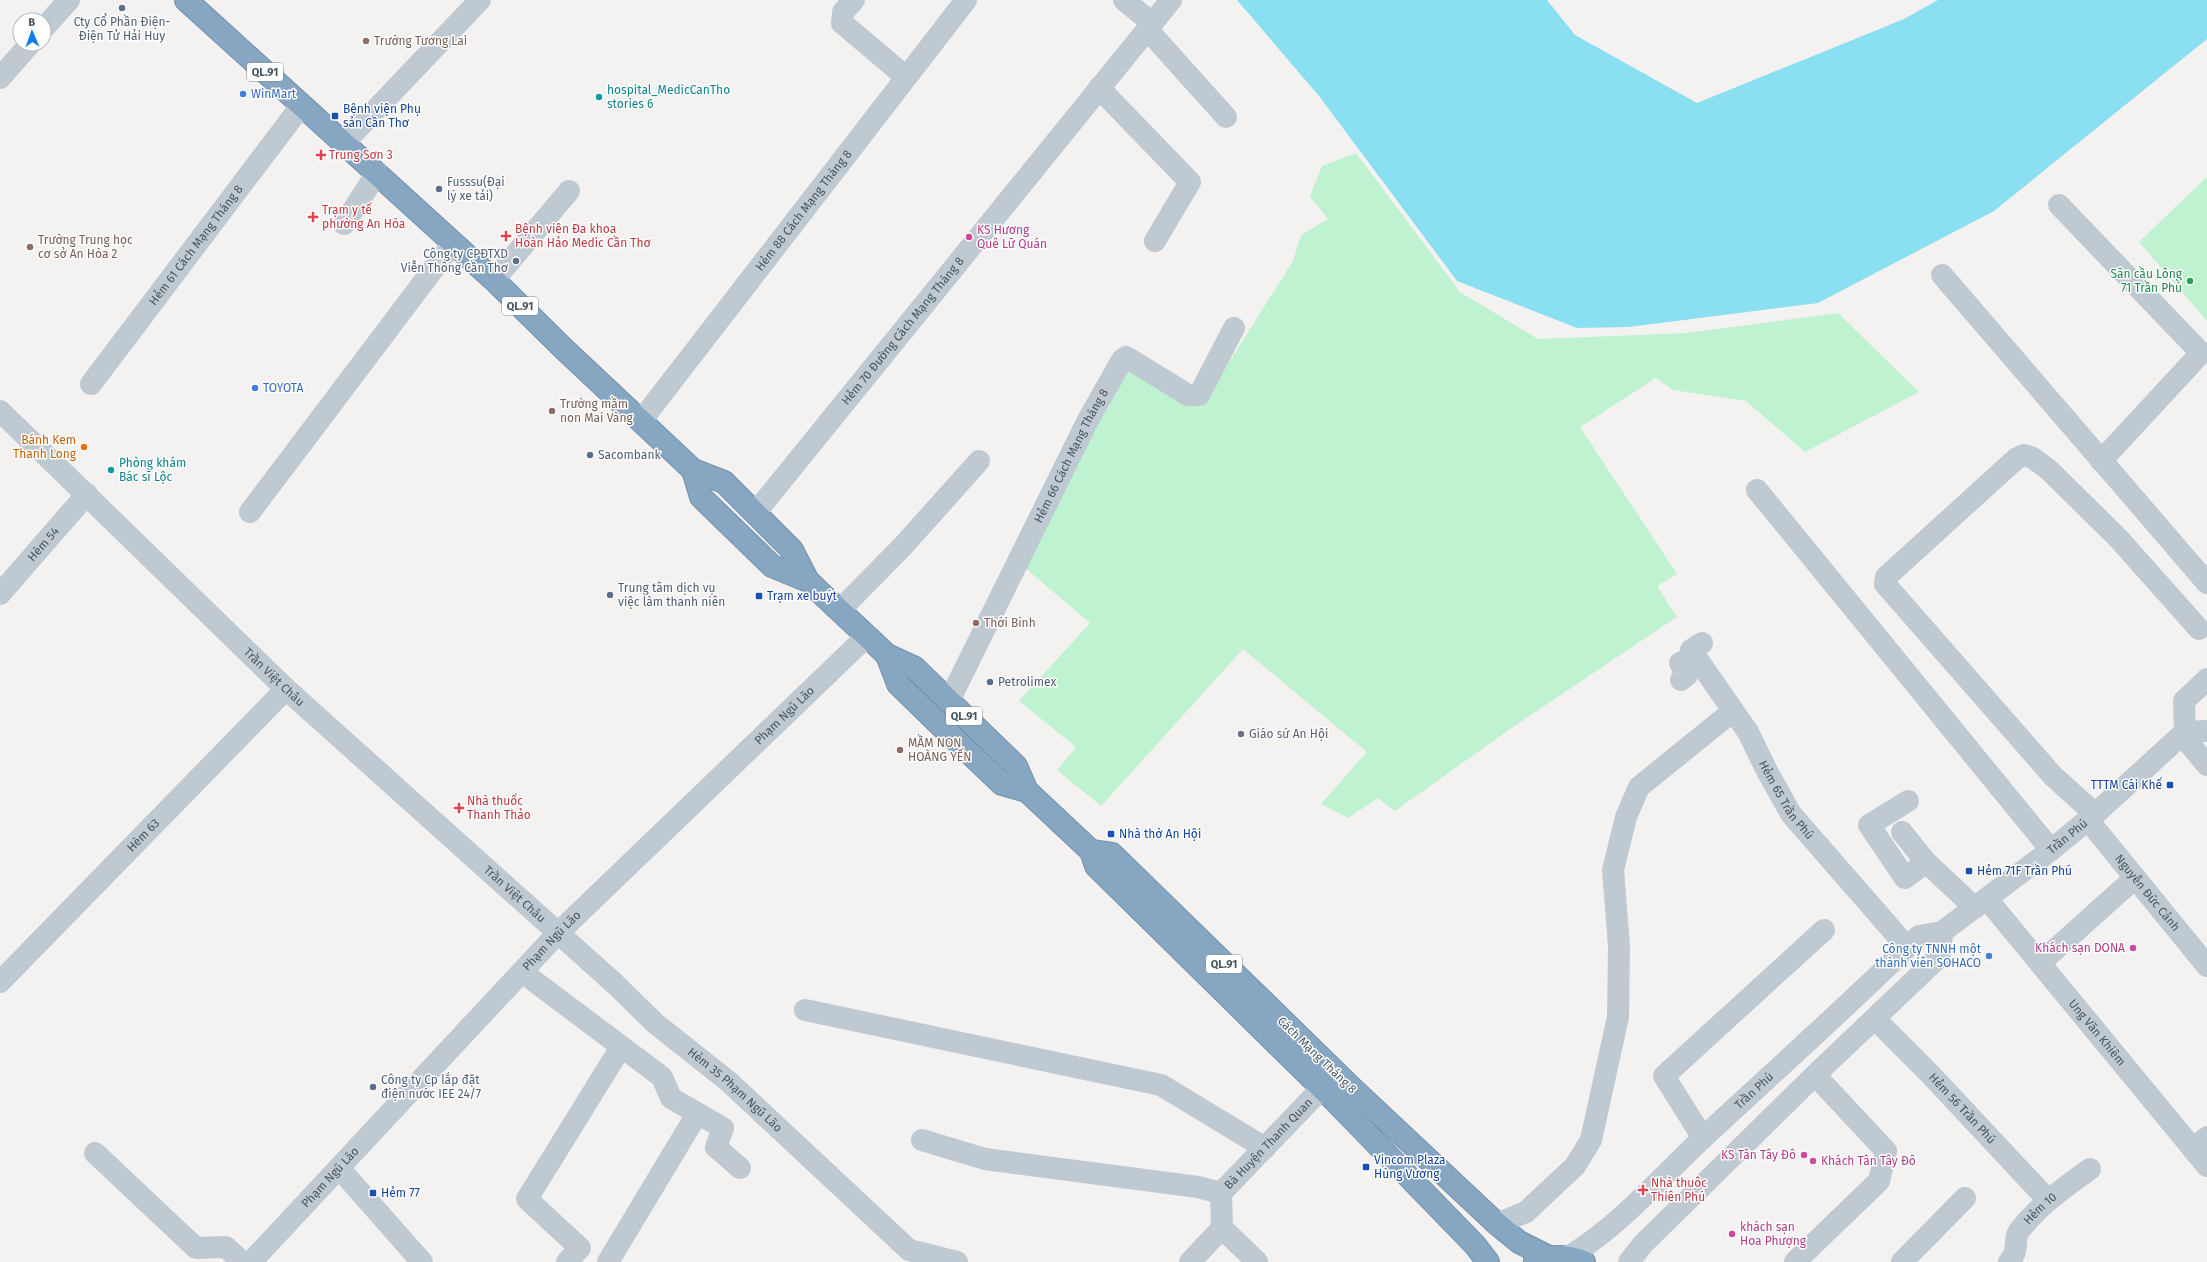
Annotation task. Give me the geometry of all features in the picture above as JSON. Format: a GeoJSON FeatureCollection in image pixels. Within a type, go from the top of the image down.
{"type":"FeatureCollection","features":[{"type":"Feature","properties":{"kind":"highway","name":"Cách Mạng Tháng 8"},"geometry":{"type":"LineString","coordinates":[[186,0],[494,280],[693,470],[724,482],[756,512],[792,550],[808,581]]}},
{"type":"Feature","properties":{"kind":"highway","name":"Cách Mạng Tháng 8"},"geometry":{"type":"LineString","coordinates":[[693,470],[701,497],[772,566],[808,581],[887,656],[914,668],[1016,766],[1027,791],[1091,851],[1096,866],[1322,1088],[1475,1245],[1488,1262]]}},
{"type":"Feature","properties":{"kind":"highway","name":"Cách Mạng Tháng 8"},"geometry":{"type":"LineString","coordinates":[[887,656],[898,684],[942,727],[1002,784],[1027,791]]}},
{"type":"Feature","properties":{"kind":"highway","name":"Cách Mạng Tháng 8"},"geometry":{"type":"LineString","coordinates":[[1091,851],[1112,854],[1352,1088],[1498,1224],[1519,1242],[1558,1259]]}},
{"type":"Feature","properties":{"kind":"street"},"geometry":{"type":"LineString","coordinates":[[52,19],[69,0]]}},
{"type":"Feature","properties":{"kind":"street"},"geometry":{"type":"LineString","coordinates":[[344,143],[480,0]]}},
{"type":"Feature","properties":{"kind":"street"},"geometry":{"type":"LineString","coordinates":[[854,0],[843,12],[842,24],[906,77]]}},
{"type":"Feature","properties":{"kind":"street","name":"Hẻm 88 Cách Mạng Tháng 8"},"geometry":{"type":"LineString","coordinates":[[640,421],[966,0]]}},
{"type":"Feature","properties":{"kind":"street"},"geometry":{"type":"LineString","coordinates":[[1124,0],[1150,26],[1226,117]]}},
{"type":"Feature","properties":{"kind":"street","name":"Hẻm 70 Đường Cách Mạng Tháng 8"},"geometry":{"type":"LineString","coordinates":[[756,512],[1171,0]]}},
{"type":"Feature","properties":{"kind":"street"},"geometry":{"type":"LineString","coordinates":[[0,78],[23,52]]}},
{"type":"Feature","properties":{"kind":"street"},"geometry":{"type":"LineString","coordinates":[[1099,88],[1190,182],[1155,241]]}},
{"type":"Feature","properties":{"kind":"street","name":"Hẻm 61 Cách Mạng Tháng 8"},"geometry":{"type":"LineString","coordinates":[[91,384],[301,106]]}},
{"type":"Feature","properties":{"kind":"street"},"geometry":{"type":"LineString","coordinates":[[344,224],[377,173]]}},
{"type":"Feature","properties":{"kind":"street"},"geometry":{"type":"LineString","coordinates":[[494,280],[569,191]]}},
{"type":"Feature","properties":{"kind":"street"},"geometry":{"type":"LineString","coordinates":[[2059,205],[2201,353],[2101,461]]}},
{"type":"Feature","properties":{"kind":"street"},"geometry":{"type":"LineString","coordinates":[[250,512],[453,243]]}},
{"type":"Feature","properties":{"kind":"street"},"geometry":{"type":"LineString","coordinates":[[1942,276],[2207,583]]}},
{"type":"Feature","properties":{"kind":"street","name":"Hẻm 66 Cách Mạng Tháng 8"},"geometry":{"type":"LineString","coordinates":[[949,701],[1088,420],[1122,360],[1126,357],[1188,395],[1199,395],[1234,328]]}},
{"type":"Feature","properties":{"kind":"street","name":"Trần Việt Châu"},"geometry":{"type":"LineString","coordinates":[[0,411],[286,689],[558,934]]}},
{"type":"Feature","properties":{"kind":"street","name":"Nguyễn Đức Cảnh"},"geometry":{"type":"LineString","coordinates":[[2199,629],[2114,533],[2050,470],[2024,456],[2017,458],[1886,577],[1885,584],[2053,776],[2092,817],[2135,878],[2207,966]]}},
{"type":"Feature","properties":{"kind":"street"},"geometry":{"type":"LineString","coordinates":[[840,610],[903,546],[979,461]]}},
{"type":"Feature","properties":{"kind":"street"},"geometry":{"type":"LineString","coordinates":[[1757,490],[2051,850]]}},
{"type":"Feature","properties":{"kind":"street","name":"Hèm 54"},"geometry":{"type":"LineString","coordinates":[[0,594],[87,494]]}},
{"type":"Feature","properties":{"kind":"street","name":"Phạm Ngũ Lão"},"geometry":{"type":"LineString","coordinates":[[251,1262],[558,934],[867,636]]}},
{"type":"Feature","properties":{"kind":"street","name":"Hẻm 65 Trần Phú"},"geometry":{"type":"LineString","coordinates":[[1681,680],[1687,675],[1680,663],[1699,650],[1733,711],[1748,732],[1766,771],[1791,814],[1907,947]]}},
{"type":"Feature","properties":{"kind":"street"},"geometry":{"type":"LineString","coordinates":[[2207,679],[2184,701],[2183,734],[2207,765]]}},
{"type":"Feature","properties":{"kind":"street","name":"Hèm 63"},"geometry":{"type":"LineString","coordinates":[[0,982],[286,689]]}},
{"type":"Feature","properties":{"kind":"street"},"geometry":{"type":"LineString","coordinates":[[1498,1224],[1526,1212],[1575,1166],[1591,1140],[1618,1017],[1619,946],[1613,870],[1626,817],[1639,787],[1733,711]]}},
{"type":"Feature","properties":{"kind":"street"},"geometry":{"type":"LineString","coordinates":[[2183,734],[2207,731]]}},
{"type":"Feature","properties":{"kind":"street","name":"Trần Phú"},"geometry":{"type":"LineString","coordinates":[[1558,1259],[1593,1241],[1616,1223],[1703,1138],[1919,936],[1942,932],[2051,850],[2092,817],[2183,734]]}},
{"type":"Feature","properties":{"kind":"street"},"geometry":{"type":"LineString","coordinates":[[1908,801],[1869,825],[1905,878],[1926,862]]}},
{"type":"Feature","properties":{"kind":"street","name":"Ung Văn Khiêm"},"geometry":{"type":"LineString","coordinates":[[1902,832],[1926,862],[1981,903],[2040,963],[2200,1143],[2207,1166]]}},
{"type":"Feature","properties":{"kind":"street"},"geometry":{"type":"LineString","coordinates":[[2040,963],[2135,878]]}},
{"type":"Feature","properties":{"kind":"street"},"geometry":{"type":"LineString","coordinates":[[1703,1138],[1664,1076],[1824,930]]}},
{"type":"Feature","properties":{"kind":"street"},"geometry":{"type":"LineString","coordinates":[[1629,1262],[1643,1244],[1815,1075],[1940,956],[1942,932]]}},
{"type":"Feature","properties":{"kind":"street","name":"Hẻm 35 Phạm Ngũ Lão"},"geometry":{"type":"LineString","coordinates":[[558,934],[615,984],[656,1024],[728,1081],[909,1250],[957,1262]]}},
{"type":"Feature","properties":{"kind":"street"},"geometry":{"type":"LineString","coordinates":[[522,972],[621,1048],[662,1077],[671,1098],[723,1128],[716,1147],[740,1168]]}},
{"type":"Feature","properties":{"kind":"street"},"geometry":{"type":"LineString","coordinates":[[805,1010],[1161,1085],[1265,1148]]}},
{"type":"Feature","properties":{"kind":"street","name":"Hẻm 56 Trần Phú"},"geometry":{"type":"LineString","coordinates":[[1875,1019],[1930,1074],[2048,1200]]}},
{"type":"Feature","properties":{"kind":"street"},"geometry":{"type":"LineString","coordinates":[[567,1262],[580,1248],[527,1199],[621,1048]]}},
{"type":"Feature","properties":{"kind":"street"},"geometry":{"type":"LineString","coordinates":[[1795,1262],[1879,1181],[1886,1151],[1815,1075]]}},
{"type":"Feature","properties":{"kind":"street","name":"Bà Huyện Thanh Quan"},"geometry":{"type":"LineString","coordinates":[[1222,1228],[1221,1193],[1322,1088]]}},
{"type":"Feature","properties":{"kind":"street"},"geometry":{"type":"LineString","coordinates":[[608,1262],[698,1114]]}},
{"type":"Feature","properties":{"kind":"street"},"geometry":{"type":"LineString","coordinates":[[922,1140],[984,1159],[1198,1187],[1221,1193]]}},
{"type":"Feature","properties":{"kind":"street"},"geometry":{"type":"LineString","coordinates":[[95,1153],[196,1248],[226,1247],[242,1262]]}},
{"type":"Feature","properties":{"kind":"street"},"geometry":{"type":"LineString","coordinates":[[339,1168],[422,1262]]}},
{"type":"Feature","properties":{"kind":"street","name":"Hẻm 10"},"geometry":{"type":"LineString","coordinates":[[2015,1260],[2018,1232],[2048,1200],[2090,1169]]}},
{"type":"Feature","properties":{"kind":"street"},"geometry":{"type":"LineString","coordinates":[[1902,1262],[1965,1198]]}},
{"type":"Feature","properties":{"kind":"street"},"geometry":{"type":"LineString","coordinates":[[1190,1262],[1222,1228],[1257,1262]]}},
{"type":"Feature","properties":{"kind":"green space"},"geometry":{"type":"Polygon","coordinates":[[[1356,153],[1460,292],[1538,339],[1687,333],[1838,313],[1919,392],[1805,452],[1746,401],[1673,390],[1656,378],[1580,427],[1677,574],[1657,586],[1677,617],[1510,729],[1395,811],[1378,798],[1348,818],[1321,804],[1367,752],[1243,649],[1101,806],[1057,770],[1076,747],[1019,701],[1090,623],[1024,567],[1127,367],[1202,405],[1293,261],[1301,235],[1328,219],[1310,196],[1322,166],[1356,153]]]}},
{"type":"Feature","properties":{"kind":"green space","name":"Sân cầu Lông 71 Trần Phú"},"geometry":{"type":"Polygon","coordinates":[[[2207,177],[2207,321],[2139,242],[2207,177]]]}},
{"type":"Feature","properties":{"kind":"water"},"geometry":{"type":"Polygon","coordinates":[[[1237,0],[1547,0],[1575,35],[1697,103],[1904,19],[1938,0],[2207,0],[2207,39],[1994,211],[1818,303],[1629,327],[1577,328],[1457,281],[1319,96],[1237,0]]]}},
{"type":"Feature","properties":{"kind":"place","name":"Cty Cổ Phần Điện- Điện Tử Hải Huy"},"geometry":{"type":"Point","coordinates":[122,8]}},
{"type":"Feature","properties":{"kind":"place","name":"Trường Tương Lai"},"geometry":{"type":"Point","coordinates":[366,41]}},
{"type":"Feature","properties":{"kind":"place","name":"WinMart"},"geometry":{"type":"Point","coordinates":[243,94]}},
{"type":"Feature","properties":{"kind":"place","name":"hospital_MedicCanTho stories 6"},"geometry":{"type":"Point","coordinates":[599,97]}},
{"type":"Feature","properties":{"kind":"place","name":"Bệnh viện Phụ sản Cần Thơ"},"geometry":{"type":"Point","coordinates":[335,116]}},
{"type":"Feature","properties":{"kind":"place","name":"Trung Sơn 3"},"geometry":{"type":"Point","coordinates":[321,155]}},
{"type":"Feature","properties":{"kind":"place","name":"Fusssu(Đại lý xe tải)"},"geometry":{"type":"Point","coordinates":[439,189]}},
{"type":"Feature","properties":{"kind":"place","name":"Trạm y tế phường An Hòa"},"geometry":{"type":"Point","coordinates":[313,217]}},
{"type":"Feature","properties":{"kind":"place","name":"Bệnh viện Đa khoa Hoàn Hảo Medic Cần Thơ"},"geometry":{"type":"Point","coordinates":[506,236]}},
{"type":"Feature","properties":{"kind":"place","name":"KS Hương Quê Lữ Quán"},"geometry":{"type":"Point","coordinates":[969,237]}},
{"type":"Feature","properties":{"kind":"place","name":"Trường Trung học cơ sở An Hòa 2"},"geometry":{"type":"Point","coordinates":[30,247]}},
{"type":"Feature","properties":{"kind":"place","name":"Công ty CPĐTXD Viễn Thông Cần Thơ"},"geometry":{"type":"Point","coordinates":[516,261]}},
{"type":"Feature","properties":{"kind":"place","name":"Sân cầu Lông 71 Trần Phú"},"geometry":{"type":"Point","coordinates":[2190,281]}},
{"type":"Feature","properties":{"kind":"place","name":"TOYOTA"},"geometry":{"type":"Point","coordinates":[255,388]}},
{"type":"Feature","properties":{"kind":"place","name":"Trường mầm non Mai Vàng"},"geometry":{"type":"Point","coordinates":[552,411]}},
{"type":"Feature","properties":{"kind":"place","name":"Bánh Kem Thanh Long"},"geometry":{"type":"Point","coordinates":[84,447]}},
{"type":"Feature","properties":{"kind":"place","name":"Sacombank"},"geometry":{"type":"Point","coordinates":[590,455]}},
{"type":"Feature","properties":{"kind":"place","name":"Phòng khám Bác sĩ Lộc"},"geometry":{"type":"Point","coordinates":[111,470]}},
{"type":"Feature","properties":{"kind":"place","name":"Trung tâm dịch vụ việc làm thanh niên"},"geometry":{"type":"Point","coordinates":[610,595]}},
{"type":"Feature","properties":{"kind":"place","name":"Trạm xe buýt"},"geometry":{"type":"Point","coordinates":[759,596]}},
{"type":"Feature","properties":{"kind":"place","name":"Thới Bình"},"geometry":{"type":"Point","coordinates":[976,623]}},
{"type":"Feature","properties":{"kind":"place","name":"Petrolimex"},"geometry":{"type":"Point","coordinates":[990,682]}},
{"type":"Feature","properties":{"kind":"place","name":"Giáo sứ An Hội"},"geometry":{"type":"Point","coordinates":[1241,734]}},
{"type":"Feature","properties":{"kind":"place","name":"MẦM NON HOÀNG YẾN"},"geometry":{"type":"Point","coordinates":[900,750]}},
{"type":"Feature","properties":{"kind":"place","name":"TTTM Cái Khế"},"geometry":{"type":"Point","coordinates":[2170,785]}},
{"type":"Feature","properties":{"kind":"place","name":"Nhà thuốc Thanh Thảo"},"geometry":{"type":"Point","coordinates":[459,808]}},
{"type":"Feature","properties":{"kind":"place","name":"Nhà thờ An Hội"},"geometry":{"type":"Point","coordinates":[1111,834]}},
{"type":"Feature","properties":{"kind":"place","name":"Hẻm 71F Trần Phú"},"geometry":{"type":"Point","coordinates":[1969,871]}},
{"type":"Feature","properties":{"kind":"place","name":"Khách sạn DONA"},"geometry":{"type":"Point","coordinates":[2133,948]}},
{"type":"Feature","properties":{"kind":"place","name":"Công ty TNNH một thành viên SOHACO"},"geometry":{"type":"Point","coordinates":[1989,956]}},
{"type":"Feature","properties":{"kind":"place","name":"Công ty Cp lắp đặt điện nước IEE 24/7"},"geometry":{"type":"Point","coordinates":[373,1087]}},
{"type":"Feature","properties":{"kind":"place","name":"KS Tân Tây Đô"},"geometry":{"type":"Point","coordinates":[1804,1155]}},
{"type":"Feature","properties":{"kind":"place","name":"Khách Tân Tây Đô"},"geometry":{"type":"Point","coordinates":[1813,1161]}},
{"type":"Feature","properties":{"kind":"place","name":"Vincom Plaza Hùng Vương"},"geometry":{"type":"Point","coordinates":[1366,1167]}},
{"type":"Feature","properties":{"kind":"place","name":"Nhà thuôc Thiên Phú"},"geometry":{"type":"Point","coordinates":[1643,1190]}},
{"type":"Feature","properties":{"kind":"place","name":"Hẻm 77"},"geometry":{"type":"Point","coordinates":[373,1193]}},
{"type":"Feature","properties":{"kind":"place","name":"khách sạn Hoa Phượng"},"geometry":{"type":"Point","coordinates":[1732,1234]}}]}
